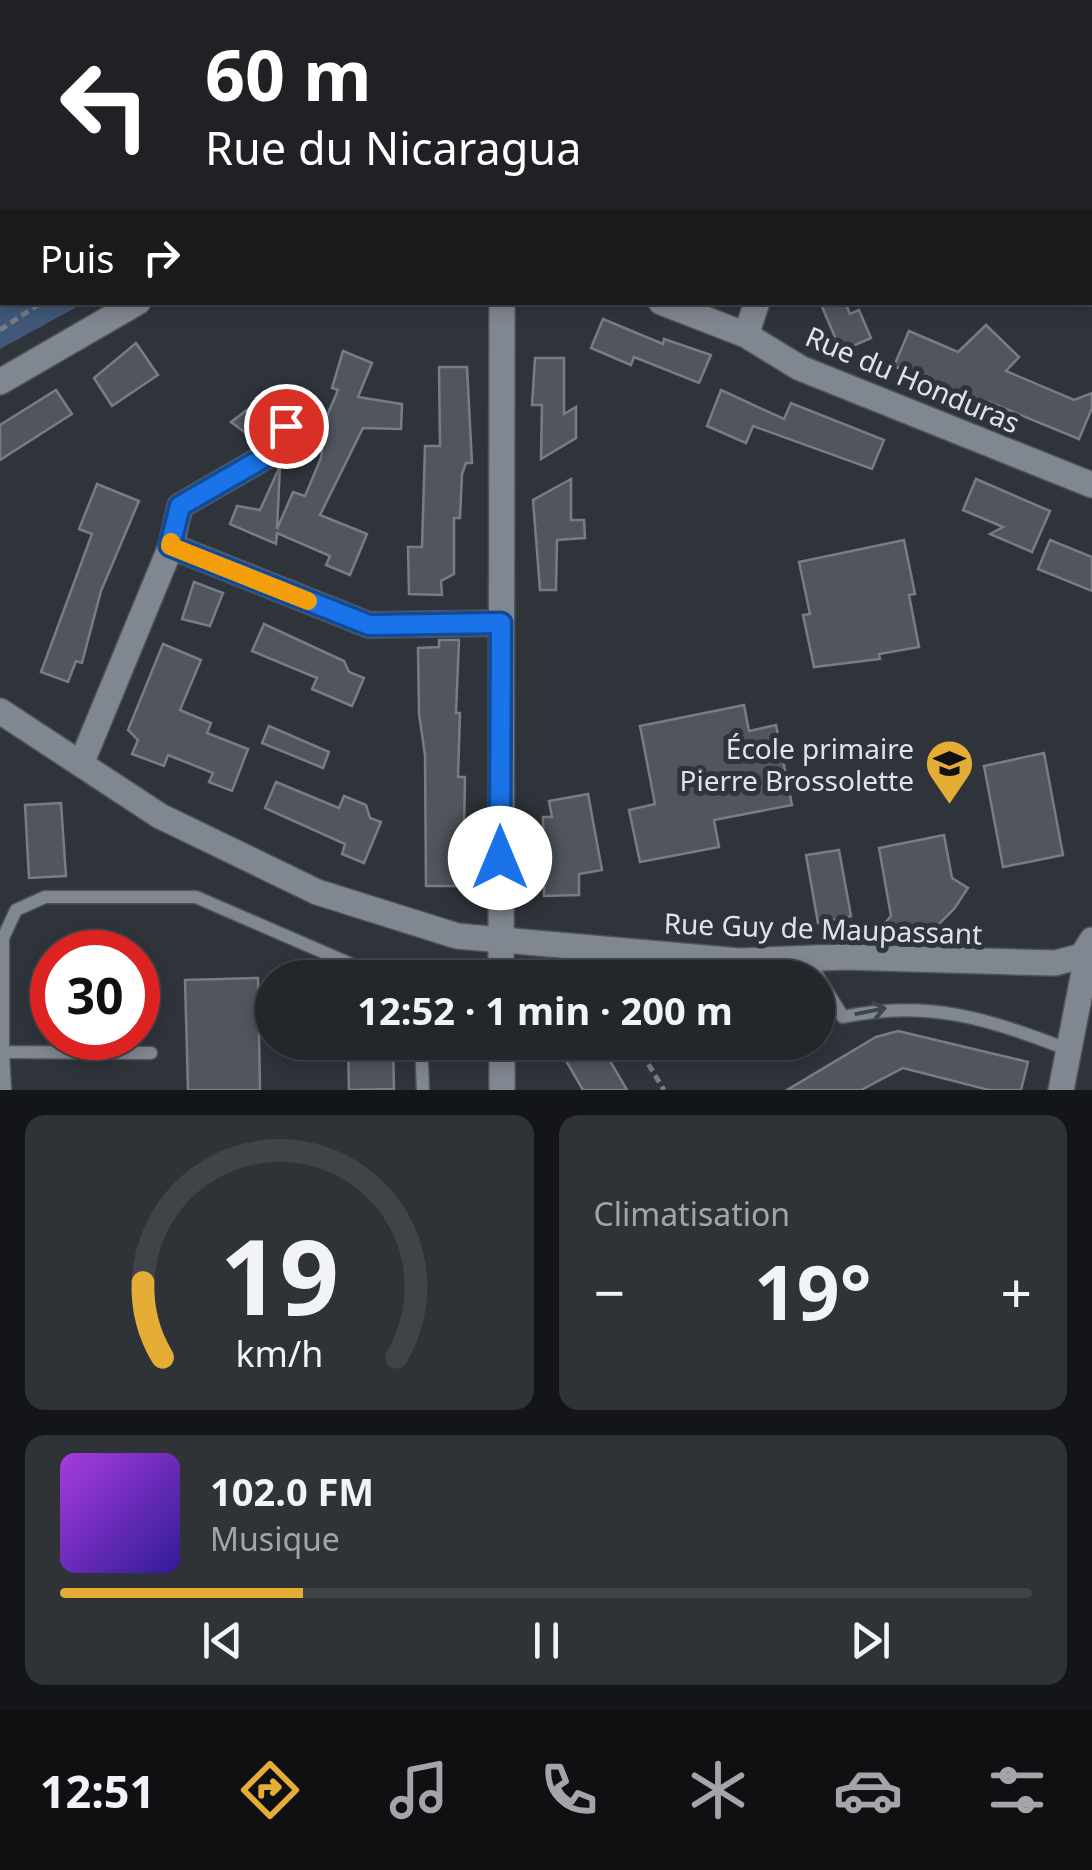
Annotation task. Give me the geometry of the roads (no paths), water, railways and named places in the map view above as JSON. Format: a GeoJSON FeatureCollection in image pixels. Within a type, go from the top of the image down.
{"type":"FeatureCollection","features":[{"type":"Feature","properties":{"kind":"street"},"geometry":{"type":"LineString","coordinates":[[0,382],[133,305]]}},
{"type":"Feature","properties":{"kind":"street"},"geometry":{"type":"LineString","coordinates":[[500,960],[502,305]]}},
{"type":"Feature","properties":{"kind":"street","name":"Rue du Honduras"},"geometry":{"type":"LineString","coordinates":[[670,305],[746,335],[800,368],[1092,486]]}},
{"type":"Feature","properties":{"kind":"street"},"geometry":{"type":"LineString","coordinates":[[746,335],[756,305]]}},
{"type":"Feature","properties":{"kind":"street"},"geometry":{"type":"LineString","coordinates":[[81,764],[170,546],[180,506],[270,454],[286,426]]}},
{"type":"Feature","properties":{"kind":"street"},"geometry":{"type":"LineString","coordinates":[[170,546],[369,625],[501,623]]}},
{"type":"Feature","properties":{"kind":"street","name":"Rue Guy de Maupassant"},"geometry":{"type":"LineString","coordinates":[[0,711],[160,816],[317,892],[457,936],[740,962],[807,958],[1035,963],[1089,949]]}},
{"type":"Feature","properties":{"kind":"street"},"geometry":{"type":"LineString","coordinates":[[1061,1090],[1089,949]]}},
{"type":"Feature","properties":{"kind":"street"},"geometry":{"type":"LineString","coordinates":[[502,1060],[502,1090]]}},
{"type":"Feature","properties":{"kind":"lane"},"geometry":{"type":"LineString","coordinates":[[5,1090],[3,938],[16,910],[45,896],[196,897],[341,960]]}},
{"type":"Feature","properties":{"kind":"lane"},"geometry":{"type":"LineString","coordinates":[[807,958],[843,1017],[894,1007],[939,1010],[1010,1026],[1070,1050]]}},
{"type":"Feature","properties":{"kind":"lane"},"geometry":{"type":"LineString","coordinates":[[4,1052],[30,1052]]}},
{"type":"Feature","properties":{"kind":"lane"},"geometry":{"type":"LineString","coordinates":[[421,1060],[423,1090]]}},
{"type":"Feature","properties":{"kind":"place","name":"École primaire Pierre Brossolette"},"geometry":{"type":"Point","coordinates":[949,806]}}]}
